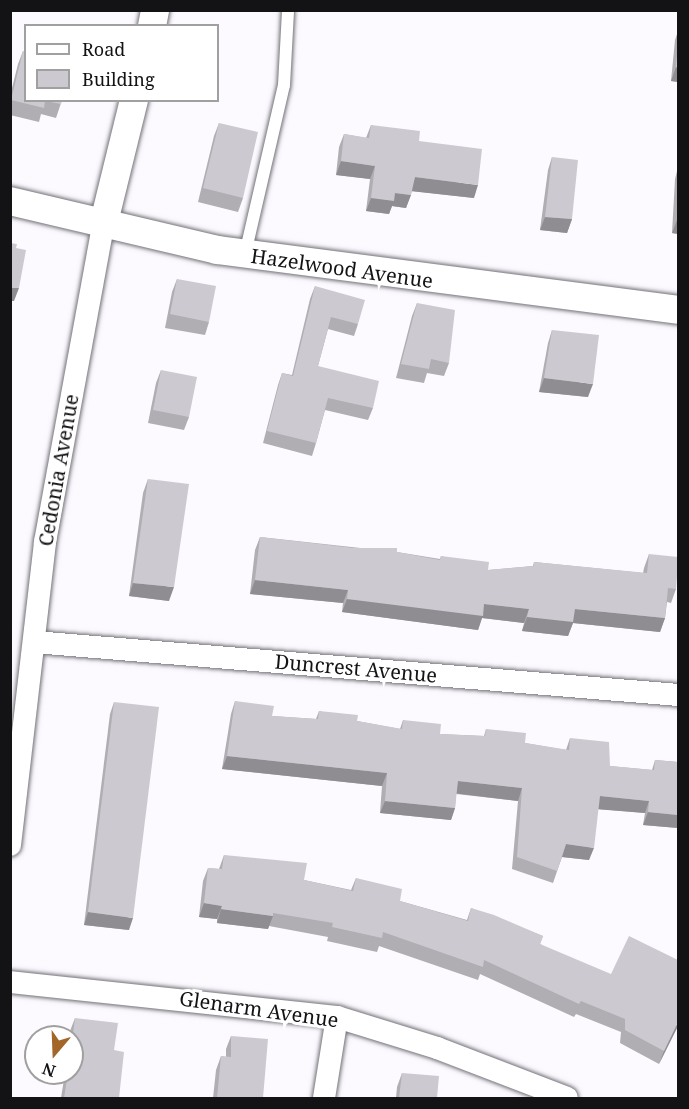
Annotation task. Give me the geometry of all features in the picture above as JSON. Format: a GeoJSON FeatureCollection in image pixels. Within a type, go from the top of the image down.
{"type":"FeatureCollection","features":[{"type":"Feature","properties":{"kind":"street","name":"Cedonia Avenue"},"geometry":{"type":"LineString","coordinates":[[10,845],[45,542],[104,222],[134,102]]}},
{"type":"Feature","properties":{"kind":"street","name":"Hazelwood Avenue"},"geometry":{"type":"LineString","coordinates":[[10,201],[104,222],[177,242],[245,254],[678,310]]}},
{"type":"Feature","properties":{"kind":"street","name":"Duncrest Avenue"},"geometry":{"type":"LineString","coordinates":[[34,642],[678,695]]}},
{"type":"Feature","properties":{"kind":"street","name":"Glenarm Avenue"},"geometry":{"type":"LineString","coordinates":[[10,982],[337,1017],[437,1048],[567,1098]]}},
{"type":"Feature","properties":{"kind":"street"},"geometry":{"type":"LineString","coordinates":[[324,1098],[337,1017]]}},
{"type":"Feature","properties":{"kind":"lane"},"geometry":{"type":"LineString","coordinates":[[245,254],[284,85],[288,10]]}},
{"type":"Feature","properties":{"kind":"building"},"geometry":{"type":"Polygon","coordinates":[[[678,42],[678,68],[676,67],[678,42]]]}},
{"type":"Feature","properties":{"kind":"building"},"geometry":{"type":"Polygon","coordinates":[[[24,51],[24,102],[45,102],[44,108],[11,100],[24,51]]]}},
{"type":"Feature","properties":{"kind":"building"},"geometry":{"type":"Polygon","coordinates":[[[219,123],[258,132],[243,198],[203,188],[219,123]]]}},
{"type":"Feature","properties":{"kind":"building"},"geometry":{"type":"Polygon","coordinates":[[[371,125],[420,131],[419,141],[482,149],[478,185],[415,177],[411,195],[395,193],[394,201],[371,198],[375,166],[341,161],[344,134],[369,138],[371,125]]]}},
{"type":"Feature","properties":{"kind":"building"},"geometry":{"type":"Polygon","coordinates":[[[552,157],[578,160],[572,219],[545,217],[552,157]]]}},
{"type":"Feature","properties":{"kind":"building"},"geometry":{"type":"Polygon","coordinates":[[[10,243],[17,244],[16,248],[26,250],[19,288],[10,288],[10,243]]]}},
{"type":"Feature","properties":{"kind":"building"},"geometry":{"type":"Polygon","coordinates":[[[177,279],[216,286],[209,322],[170,314],[177,279]]]}},
{"type":"Feature","properties":{"kind":"building"},"geometry":{"type":"Polygon","coordinates":[[[315,286],[365,300],[358,324],[331,317],[318,366],[379,381],[373,408],[328,398],[316,443],[267,431],[282,373],[293,376],[315,286]]]}},
{"type":"Feature","properties":{"kind":"building"},"geometry":{"type":"Polygon","coordinates":[[[417,303],[455,310],[449,363],[431,359],[429,369],[401,364],[417,303]]]}},
{"type":"Feature","properties":{"kind":"building"},"geometry":{"type":"Polygon","coordinates":[[[552,330],[599,335],[593,384],[544,378],[552,330]]]}},
{"type":"Feature","properties":{"kind":"building"},"geometry":{"type":"Polygon","coordinates":[[[161,370],[197,377],[189,417],[153,410],[161,370]]]}},
{"type":"Feature","properties":{"kind":"building"},"geometry":{"type":"Polygon","coordinates":[[[148,479],[189,484],[174,587],[133,583],[148,479]]]}},
{"type":"Feature","properties":{"kind":"building"},"geometry":{"type":"Polygon","coordinates":[[[260,537],[354,548],[397,548],[397,552],[440,560],[441,556],[489,562],[488,570],[534,566],[534,562],[647,573],[649,554],[678,557],[676,589],[668,588],[665,618],[575,609],[573,622],[527,617],[529,609],[484,604],[483,616],[347,599],[348,590],[255,580],[260,537]]]}},
{"type":"Feature","properties":{"kind":"building"},"geometry":{"type":"Polygon","coordinates":[[[235,701],[274,706],[272,716],[318,719],[319,711],[358,715],[357,721],[402,729],[403,720],[441,724],[440,734],[485,736],[486,729],[526,733],[525,743],[569,750],[570,738],[609,742],[610,766],[654,770],[655,760],[678,762],[678,815],[648,812],[649,801],[600,796],[594,848],[566,844],[557,871],[517,857],[522,788],[458,781],[455,808],[385,801],[387,773],[227,756],[235,701]]]}},
{"type":"Feature","properties":{"kind":"building"},"geometry":{"type":"Polygon","coordinates":[[[114,702],[159,707],[133,918],[88,912],[114,702]]]}},
{"type":"Feature","properties":{"kind":"building"},"geometry":{"type":"Polygon","coordinates":[[[224,855],[307,863],[304,880],[353,891],[356,878],[402,889],[400,901],[468,921],[471,908],[494,915],[543,936],[540,944],[611,974],[629,936],[678,960],[678,1022],[664,1051],[625,1030],[625,1019],[581,1001],[579,1004],[484,960],[483,967],[383,932],[382,938],[332,927],[333,923],[273,913],[273,916],[221,909],[222,906],[204,903],[208,868],[222,869],[224,855]]]}},
{"type":"Feature","properties":{"kind":"building"},"geometry":{"type":"Polygon","coordinates":[[[75,1018],[118,1023],[114,1050],[124,1052],[119,1098],[64,1098],[66,1085],[84,1085],[84,1025],[74,1025],[75,1018]]]}},
{"type":"Feature","properties":{"kind":"building"},"geometry":{"type":"Polygon","coordinates":[[[231,1036],[268,1039],[263,1098],[217,1098],[221,1056],[231,1057],[231,1036]]]}},
{"type":"Feature","properties":{"kind":"building"},"geometry":{"type":"Polygon","coordinates":[[[402,1073],[439,1076],[437,1098],[399,1098],[402,1073]]]}}]}
